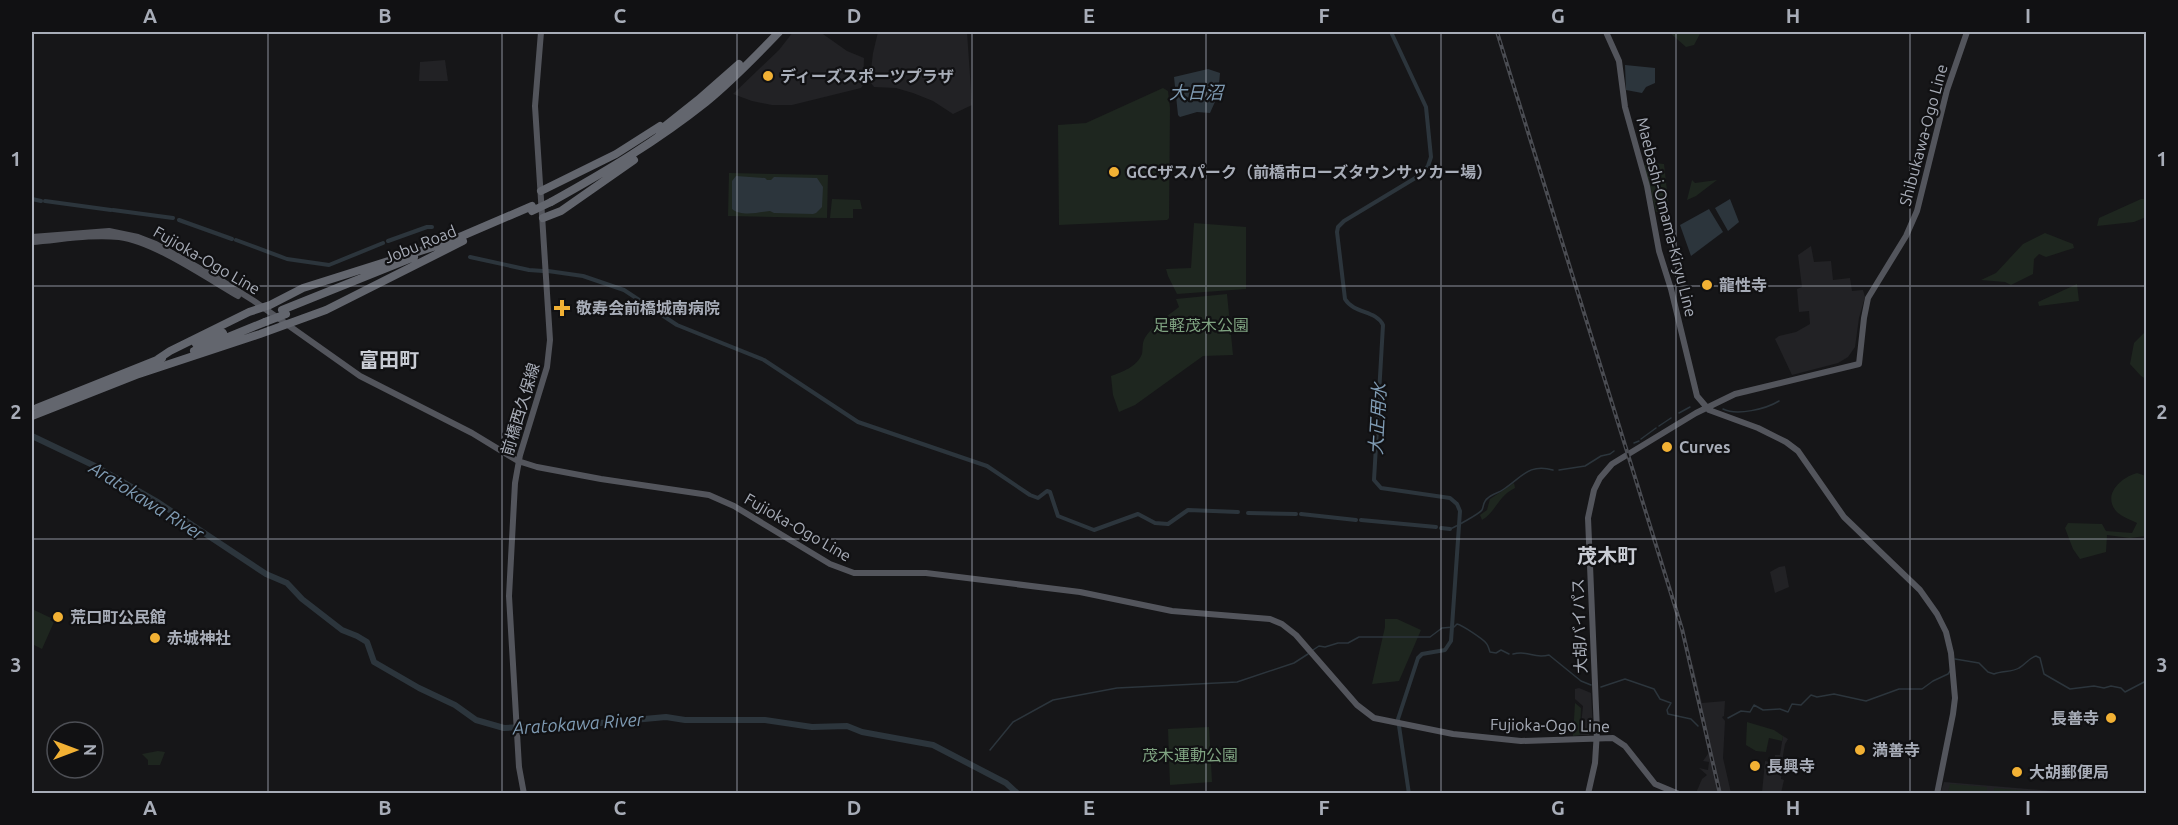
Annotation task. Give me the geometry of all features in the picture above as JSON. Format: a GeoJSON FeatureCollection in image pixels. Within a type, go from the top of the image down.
{"type":"FeatureCollection","features":[{"type":"Feature","properties":{"kind":"highway","name":"Jobu Road"},"geometry":{"type":"LineString","coordinates":[[703,100],[772,32]]}},
{"type":"Feature","properties":{"kind":"highway","name":"Jobu Road"},"geometry":{"type":"LineString","coordinates":[[32,411],[122,377],[139,374],[265,324],[284,312],[551,200],[625,160],[703,100],[779,32]]}},
{"type":"Feature","properties":{"kind":"highway"},"geometry":{"type":"LineString","coordinates":[[541,191],[616,154],[703,100]]}},
{"type":"Feature","properties":{"kind":"highway"},"geometry":{"type":"LineString","coordinates":[[543,218],[568,206],[666,138],[703,100]]}},
{"type":"Feature","properties":{"kind":"highway"},"geometry":{"type":"LineString","coordinates":[[542,205],[554,211],[568,206]]}},
{"type":"Feature","properties":{"kind":"highway","name":"Jobu Road"},"geometry":{"type":"LineString","coordinates":[[284,312],[463,241],[532,208]]}},
{"type":"Feature","properties":{"kind":"highway"},"geometry":{"type":"LineString","coordinates":[[158,359],[170,351],[303,288],[452,241]]}},
{"type":"Feature","properties":{"kind":"highway"},"geometry":{"type":"LineString","coordinates":[[265,324],[286,324],[326,310],[463,241]]}},
{"type":"Feature","properties":{"kind":"highway"},"geometry":{"type":"LineString","coordinates":[[265,324],[274,316],[274,303]]}},
{"type":"Feature","properties":{"kind":"highway","name":"Jobu Road"},"geometry":{"type":"LineString","coordinates":[[32,416],[114,384],[130,370],[265,324]]}},
{"type":"Feature","properties":{"kind":"main road","name":"前橋西久保線"},"geometry":{"type":"LineString","coordinates":[[524,794],[519,767],[509,596],[514,483],[518,461],[550,350],[535,101],[541,32]]}},
{"type":"Feature","properties":{"kind":"main road","name":"Maebashi-Omama-Kiryu Line"},"geometry":{"type":"LineString","coordinates":[[1606,32],[1619,61],[1625,107],[1647,186],[1659,251],[1671,289],[1692,379],[1697,396],[1706,408]]}},
{"type":"Feature","properties":{"kind":"main road","name":"Shibukawa-Ogo Line"},"geometry":{"type":"LineString","coordinates":[[1706,408],[1735,394],[1859,364],[1867,303],[1906,236],[1918,207],[1947,90],[1967,32]]}},
{"type":"Feature","properties":{"kind":"main road","name":"Fujioka-Ogo Line"},"geometry":{"type":"LineString","coordinates":[[32,237],[101,231],[138,237],[162,247],[209,273],[360,376],[472,433],[518,461],[537,467],[601,479],[709,495],[734,506],[831,564],[854,573],[926,573],[1080,592],[1172,611],[1274,620],[1296,635],[1364,711],[1374,717],[1453,734],[1521,741],[1597,737],[1617,739],[1655,784],[1679,794]]}},
{"type":"Feature","properties":{"kind":"main road","name":"Fujioka-Ogo Line"},"geometry":{"type":"LineString","coordinates":[[32,242],[104,236],[138,242],[262,308]]}},
{"type":"Feature","properties":{"kind":"main road","name":"大胡バイパス"},"geometry":{"type":"LineString","coordinates":[[1588,794],[1594,770],[1597,737],[1588,522],[1591,497],[1600,478],[1612,464],[1706,408]]}},
{"type":"Feature","properties":{"kind":"main road"},"geometry":{"type":"LineString","coordinates":[[1706,408],[1768,433],[1798,451],[1841,513],[1913,582],[1936,614],[1946,632],[1952,653],[1955,698],[1936,794]]}},
{"type":"Feature","properties":{"kind":"shaded area"},"geometry":{"type":"Polygon","coordinates":[[[793,32],[820,32],[847,51],[864,58],[861,88],[792,105],[772,105],[733,94],[779,50],[793,32]]]}},
{"type":"Feature","properties":{"kind":"shaded area"},"geometry":{"type":"Polygon","coordinates":[[[878,32],[967,32],[972,105],[953,114],[933,101],[913,93],[896,88],[874,87],[871,83],[871,70],[878,32]]]}},
{"type":"Feature","properties":{"kind":"shaded area"},"geometry":{"type":"Polygon","coordinates":[[[445,60],[448,81],[419,81],[420,62],[445,60]]]}},
{"type":"Feature","properties":{"kind":"shaded area"},"geometry":{"type":"Polygon","coordinates":[[[1811,246],[1814,262],[1831,261],[1833,280],[1850,278],[1852,291],[1863,290],[1865,297],[1855,347],[1848,357],[1838,363],[1792,375],[1775,339],[1796,332],[1810,324],[1809,311],[1799,312],[1797,289],[1802,287],[1798,255],[1811,246]]]}},
{"type":"Feature","properties":{"kind":"shaded area"},"geometry":{"type":"Polygon","coordinates":[[[1785,566],[1789,587],[1775,593],[1770,572],[1785,566]]]}},
{"type":"Feature","properties":{"kind":"shaded area"},"geometry":{"type":"Polygon","coordinates":[[[1689,664],[1693,665],[1702,703],[1725,701],[1722,717],[1725,721],[1723,758],[1731,793],[1696,793],[1702,779],[1707,775],[1699,768],[1708,770],[1709,762],[1703,761],[1710,751],[1689,664]]]}},
{"type":"Feature","properties":{"kind":"shaded area"},"geometry":{"type":"Polygon","coordinates":[[[1579,688],[1591,693],[1593,730],[1589,735],[1580,735],[1583,706],[1575,699],[1575,689],[1579,688]]]}},
{"type":"Feature","properties":{"kind":"shaded area"},"geometry":{"type":"Polygon","coordinates":[[[1783,736],[1788,739],[1783,755],[1781,779],[1784,780],[1781,793],[1762,793],[1765,761],[1774,763],[1775,755],[1780,755],[1783,736]]]}},
{"type":"Feature","properties":{"kind":"shaded area"},"geometry":{"type":"Polygon","coordinates":[[[1944,782],[2065,792],[2066,793],[1940,794],[1944,782]]]}},
{"type":"Feature","properties":{"kind":"green space"},"geometry":{"type":"Polygon","coordinates":[[[1669,32],[1701,32],[1694,45],[1686,47],[1669,32]]]}},
{"type":"Feature","properties":{"kind":"green space","name":"GCCザスパーク（前橋市ローズタウンサッカー場）"},"geometry":{"type":"Polygon","coordinates":[[[1163,88],[1168,91],[1170,108],[1169,218],[1167,220],[1059,225],[1058,125],[1086,123],[1163,88]]]}},
{"type":"Feature","properties":{"kind":"green space"},"geometry":{"type":"Polygon","coordinates":[[[1664,164],[1669,209],[1656,212],[1644,165],[1664,164]]]}},
{"type":"Feature","properties":{"kind":"green space"},"geometry":{"type":"Polygon","coordinates":[[[729,173],[828,175],[827,218],[728,216],[729,173]]]}},
{"type":"Feature","properties":{"kind":"green space"},"geometry":{"type":"Polygon","coordinates":[[[1692,180],[1695,183],[1717,180],[1687,200],[1692,180]]]}},
{"type":"Feature","properties":{"kind":"green space"},"geometry":{"type":"Polygon","coordinates":[[[832,199],[860,200],[862,209],[853,209],[853,218],[830,218],[832,199]]]}},
{"type":"Feature","properties":{"kind":"green space"},"geometry":{"type":"Polygon","coordinates":[[[2141,199],[2146,199],[2146,217],[2134,222],[2097,226],[2099,218],[2141,199]]]}},
{"type":"Feature","properties":{"kind":"green space"},"geometry":{"type":"Polygon","coordinates":[[[1194,223],[1246,227],[1246,289],[1177,294],[1166,269],[1191,268],[1194,223]]]}},
{"type":"Feature","properties":{"kind":"green space"},"geometry":{"type":"Polygon","coordinates":[[[2045,233],[2073,244],[2074,248],[2046,257],[2039,254],[2034,259],[2033,274],[2011,285],[2005,282],[1981,280],[1996,273],[2023,244],[2045,233]]]}},
{"type":"Feature","properties":{"kind":"green space"},"geometry":{"type":"Polygon","coordinates":[[[2077,284],[2079,301],[2039,306],[2038,302],[2077,284]]]}},
{"type":"Feature","properties":{"kind":"green space","name":"足軽茂木公園"},"geometry":{"type":"Polygon","coordinates":[[[1227,294],[1233,355],[1203,356],[1135,405],[1119,412],[1113,395],[1111,376],[1129,368],[1140,359],[1143,342],[1150,331],[1179,307],[1176,299],[1227,294]]]}},
{"type":"Feature","properties":{"kind":"green space"},"geometry":{"type":"Polygon","coordinates":[[[2146,331],[2146,379],[2130,364],[2134,343],[2146,331]]]}},
{"type":"Feature","properties":{"kind":"green space"},"geometry":{"type":"Polygon","coordinates":[[[2137,473],[2146,476],[2146,536],[2130,538],[2107,535],[2106,552],[2080,559],[2073,549],[2065,528],[2068,523],[2102,524],[2106,531],[2132,533],[2137,523],[2118,513],[2112,505],[2111,498],[2120,482],[2137,473]]]}},
{"type":"Feature","properties":{"kind":"green space"},"geometry":{"type":"Polygon","coordinates":[[[1514,483],[1515,488],[1509,491],[1491,513],[1482,520],[1480,515],[1487,510],[1490,499],[1514,483]]]}},
{"type":"Feature","properties":{"kind":"green space"},"geometry":{"type":"Polygon","coordinates":[[[32,609],[51,618],[50,620],[54,622],[42,649],[32,644],[32,609]]]}},
{"type":"Feature","properties":{"kind":"green space"},"geometry":{"type":"Polygon","coordinates":[[[1385,619],[1397,619],[1421,630],[1399,681],[1372,684],[1385,627],[1385,619]]]}},
{"type":"Feature","properties":{"kind":"green space"},"geometry":{"type":"Polygon","coordinates":[[[1575,703],[1581,708],[1580,735],[1573,736],[1575,703]]]}},
{"type":"Feature","properties":{"kind":"green space"},"geometry":{"type":"Polygon","coordinates":[[[1747,722],[1774,730],[1783,736],[1782,741],[1769,738],[1766,752],[1756,751],[1746,745],[1747,722]]]}},
{"type":"Feature","properties":{"kind":"green space","name":"茂木運動公園"},"geometry":{"type":"Polygon","coordinates":[[[1209,727],[1212,782],[1170,785],[1168,729],[1209,727]]]}},
{"type":"Feature","properties":{"kind":"green space"},"geometry":{"type":"Polygon","coordinates":[[[165,752],[160,765],[148,765],[148,760],[142,754],[165,752]]]}},
{"type":"Feature","properties":{"kind":"green space"},"geometry":{"type":"Polygon","coordinates":[[[1950,784],[1987,787],[1987,793],[1948,793],[1950,784]]]}},
{"type":"Feature","properties":{"kind":"green space"},"geometry":{"type":"Polygon","coordinates":[[[1994,788],[2028,791],[2028,793],[1994,793],[1994,788]]]}},
{"type":"Feature","properties":{"kind":"water"},"geometry":{"type":"Polygon","coordinates":[[[1625,65],[1655,68],[1655,83],[1646,87],[1642,93],[1626,90],[1625,65]]]}},
{"type":"Feature","properties":{"kind":"water","name":"大日沼"},"geometry":{"type":"Polygon","coordinates":[[[1208,69],[1220,73],[1218,95],[1210,113],[1197,112],[1180,117],[1174,77],[1208,69]]]}},
{"type":"Feature","properties":{"kind":"water"},"geometry":{"type":"Polygon","coordinates":[[[736,176],[767,180],[774,177],[817,178],[823,187],[822,207],[813,214],[736,211],[732,209],[732,181],[736,176]]]}},
{"type":"Feature","properties":{"kind":"water"},"geometry":{"type":"Polygon","coordinates":[[[1730,199],[1739,222],[1728,231],[1715,208],[1730,199]]]}},
{"type":"Feature","properties":{"kind":"water"},"geometry":{"type":"Polygon","coordinates":[[[1709,209],[1723,232],[1691,256],[1680,225],[1709,209]]]}},
{"type":"Feature","properties":{"kind":"waterway","name":"大正用水"},"geometry":{"type":"LineString","coordinates":[[1391,32],[1426,107],[1431,157],[1422,174],[1344,221],[1338,227],[1337,232],[1345,299],[1349,304],[1380,320],[1383,325],[1374,480],[1381,488],[1450,498],[1457,504],[1460,511],[1451,641],[1445,650],[1422,654],[1418,658],[1398,719],[1409,794]]}},
{"type":"Feature","properties":{"kind":"waterway"},"geometry":{"type":"LineString","coordinates":[[32,199],[41,201]]}},
{"type":"Feature","properties":{"kind":"waterway"},"geometry":{"type":"LineString","coordinates":[[45,201],[111,210]]}},
{"type":"Feature","properties":{"kind":"waterway"},"geometry":{"type":"LineString","coordinates":[[113,210],[173,218]]}},
{"type":"Feature","properties":{"kind":"waterway"},"geometry":{"type":"LineString","coordinates":[[179,220],[232,239]]}},
{"type":"Feature","properties":{"kind":"waterway"},"geometry":{"type":"LineString","coordinates":[[388,241],[432,227]]}},
{"type":"Feature","properties":{"kind":"waterway"},"geometry":{"type":"LineString","coordinates":[[236,240],[287,259],[329,265],[383,243]]}},
{"type":"Feature","properties":{"kind":"waterway"},"geometry":{"type":"LineString","coordinates":[[470,257],[543,271]]}},
{"type":"Feature","properties":{"kind":"waterway"},"geometry":{"type":"LineString","coordinates":[[548,271],[583,276],[624,290],[677,325],[764,360],[858,422],[987,466],[1038,498],[1047,491],[1050,492],[1058,516],[1094,530],[1138,514],[1155,523],[1168,524],[1188,510],[1238,512]]}},
{"type":"Feature","properties":{"kind":"waterway"},"geometry":{"type":"LineString","coordinates":[[1723,409],[1736,412],[1751,411],[1779,401]]}},
{"type":"Feature","properties":{"kind":"waterway"},"geometry":{"type":"LineString","coordinates":[[1679,413],[1690,407]]}},
{"type":"Feature","properties":{"kind":"waterway"},"geometry":{"type":"LineString","coordinates":[[1659,426],[1671,418]]}},
{"type":"Feature","properties":{"kind":"waterway"},"geometry":{"type":"LineString","coordinates":[[1641,439],[1656,428]]}},
{"type":"Feature","properties":{"kind":"waterway","name":"Aratokawa River"},"geometry":{"type":"LineString","coordinates":[[32,436],[97,467],[156,501],[266,574],[287,583],[302,599],[342,630],[367,642],[374,662],[419,688],[455,705],[476,720],[504,728],[666,717],[685,720],[765,720],[812,727],[847,726],[862,732],[933,745],[1006,783],[1018,794]]}},
{"type":"Feature","properties":{"kind":"waterway"},"geometry":{"type":"LineString","coordinates":[[1634,443],[1639,441]]}},
{"type":"Feature","properties":{"kind":"waterway"},"geometry":{"type":"LineString","coordinates":[[1559,470],[1585,466],[1614,451]]}},
{"type":"Feature","properties":{"kind":"waterway"},"geometry":{"type":"LineString","coordinates":[[1450,529],[1480,512],[1486,499],[1526,472],[1538,468],[1553,470]]}},
{"type":"Feature","properties":{"kind":"waterway"},"geometry":{"type":"LineString","coordinates":[[1248,513],[1296,514]]}},
{"type":"Feature","properties":{"kind":"waterway"},"geometry":{"type":"LineString","coordinates":[[1301,514],[1356,520]]}},
{"type":"Feature","properties":{"kind":"waterway"},"geometry":{"type":"LineString","coordinates":[[1361,520],[1436,527]]}},
{"type":"Feature","properties":{"kind":"waterway"},"geometry":{"type":"LineString","coordinates":[[1441,528],[1450,529]]}},
{"type":"Feature","properties":{"kind":"waterway"},"geometry":{"type":"LineString","coordinates":[[1313,650],[1319,646],[1348,643],[1359,637],[1430,637],[1442,628],[1454,627],[1457,624],[1484,641],[1490,652],[1496,653],[1501,650],[1509,654]]}},
{"type":"Feature","properties":{"kind":"waterway"},"geometry":{"type":"LineString","coordinates":[[990,750],[1013,722],[1053,700],[1117,688],[1237,682],[1294,663],[1308,654]]}},
{"type":"Feature","properties":{"kind":"waterway"},"geometry":{"type":"LineString","coordinates":[[1513,654],[1549,655],[1581,681],[1591,685]]}},
{"type":"Feature","properties":{"kind":"waterway"},"geometry":{"type":"LineString","coordinates":[[1955,659],[1979,663],[1988,672],[1994,674],[2017,669],[2036,656],[2040,658],[2044,674],[2070,689],[2111,686],[2121,688],[2125,692],[2146,681]]}},
{"type":"Feature","properties":{"kind":"waterway"},"geometry":{"type":"LineString","coordinates":[[1728,718],[1741,711],[1750,712],[1754,705],[1763,710],[1780,709],[1788,712],[1792,704],[1801,705],[1811,695],[1817,697],[1834,694],[1866,701],[1899,689],[1922,689],[1950,671]]}},
{"type":"Feature","properties":{"kind":"waterway"},"geometry":{"type":"LineString","coordinates":[[1601,687],[1625,679],[1654,689],[1660,699],[1671,703],[1667,710],[1668,714],[1691,719],[1698,726]]}},
{"type":"Feature","properties":{"kind":"railway"},"geometry":{"type":"LineString","coordinates":[[1497,32],[1682,629],[1720,794]]}},
{"type":"Feature","properties":{"kind":"place","name":"ディーズスポーツプラザ"},"geometry":{"type":"Point","coordinates":[768,76]}},
{"type":"Feature","properties":{"kind":"place","name":"GCCザスパーク（前橋市ローズタウンサッカー場）"},"geometry":{"type":"Point","coordinates":[1114,172]}},
{"type":"Feature","properties":{"kind":"place","name":"龍性寺"},"geometry":{"type":"Point","coordinates":[1707,285]}},
{"type":"Feature","properties":{"kind":"place","name":"敬寿会前橋城南病院"},"geometry":{"type":"Point","coordinates":[562,308]}},
{"type":"Feature","properties":{"kind":"place","name":"Curves"},"geometry":{"type":"Point","coordinates":[1667,447]}},
{"type":"Feature","properties":{"kind":"place","name":"荒口町公民館"},"geometry":{"type":"Point","coordinates":[58,617]}},
{"type":"Feature","properties":{"kind":"place","name":"赤城神社"},"geometry":{"type":"Point","coordinates":[155,638]}},
{"type":"Feature","properties":{"kind":"place","name":"長善寺"},"geometry":{"type":"Point","coordinates":[2111,718]}},
{"type":"Feature","properties":{"kind":"place","name":"満善寺"},"geometry":{"type":"Point","coordinates":[1860,750]}},
{"type":"Feature","properties":{"kind":"place","name":"長興寺"},"geometry":{"type":"Point","coordinates":[1755,766]}},
{"type":"Feature","properties":{"kind":"place","name":"大胡郵便局"},"geometry":{"type":"Point","coordinates":[2017,772]}},
{"type":"Feature","properties":{"kind":"district","name":"富田町"},"geometry":{"type":"Point","coordinates":[389,359]}},
{"type":"Feature","properties":{"kind":"district","name":"茂木町"},"geometry":{"type":"Point","coordinates":[1607,555]}}]}
